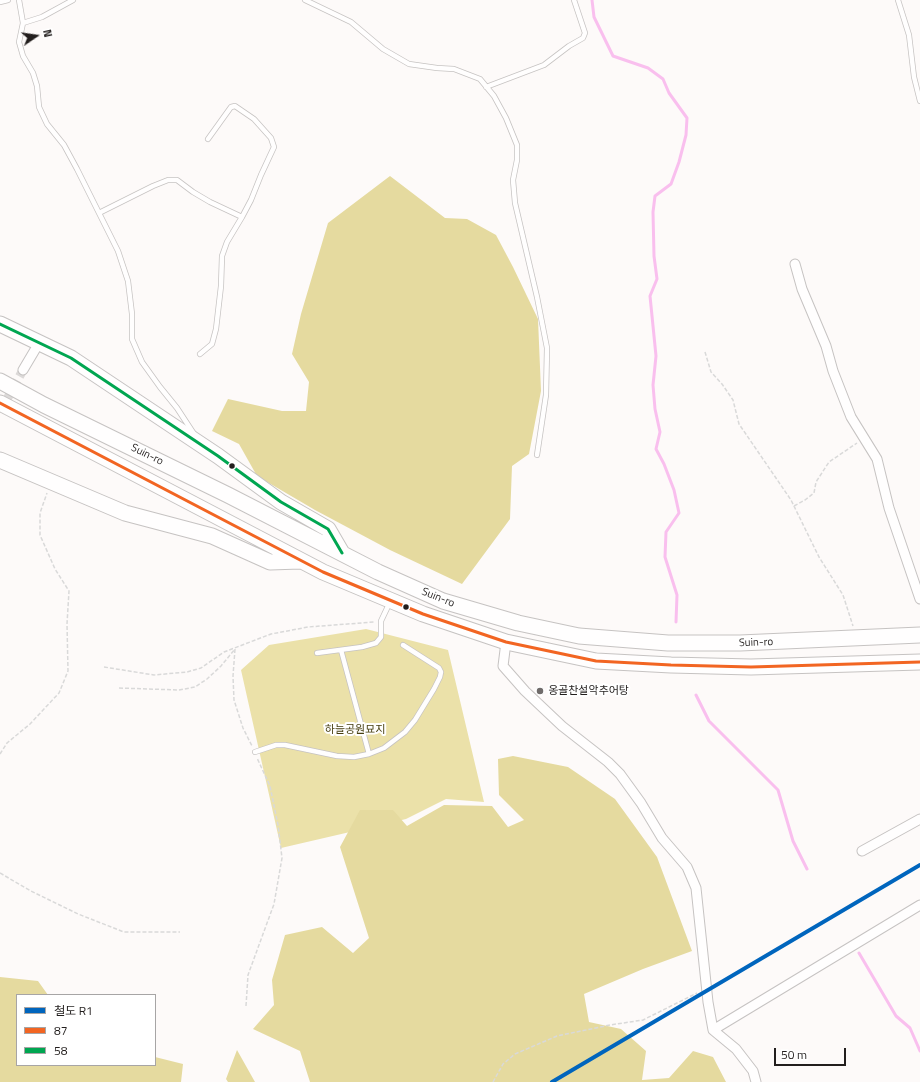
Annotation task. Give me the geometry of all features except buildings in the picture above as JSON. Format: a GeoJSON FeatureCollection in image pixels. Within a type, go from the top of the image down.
{"type":"FeatureCollection","features":[{"type":"Feature","properties":{"kind":"main road"},"geometry":{"type":"LineString","coordinates":[[0,324],[71,358],[197,442],[281,502],[328,529],[342,553]]}},
{"type":"Feature","properties":{"kind":"main road","name":"Suin-ro"},"geometry":{"type":"LineString","coordinates":[[0,381],[44,405],[228,495],[378,572],[443,601],[518,623],[579,636],[668,643],[740,643],[920,635]]}},
{"type":"Feature","properties":{"kind":"main road","name":"Suin-ro"},"geometry":{"type":"LineString","coordinates":[[0,403],[323,572],[423,614],[506,642],[596,661],[671,665],[751,667],[920,662]]}},
{"type":"Feature","properties":{"kind":"main road"},"geometry":{"type":"LineString","coordinates":[[0,460],[125,513],[212,536],[270,562],[302,560]]}},
{"type":"Feature","properties":{"kind":"street"},"geometry":{"type":"LineString","coordinates":[[795,264],[802,289],[826,346],[835,378],[851,417],[863,439],[877,459],[889,508],[920,599]]}},
{"type":"Feature","properties":{"kind":"street"},"geometry":{"type":"LineString","coordinates":[[23,370],[39,343]]}},
{"type":"Feature","properties":{"kind":"street"},"geometry":{"type":"LineString","coordinates":[[506,642],[503,666],[525,691],[562,726],[608,762],[620,774],[641,802],[662,838],[687,867],[696,888],[713,1030],[736,1049],[753,1071],[756,1082]]}},
{"type":"Feature","properties":{"kind":"street"},"geometry":{"type":"LineString","coordinates":[[862,851],[920,819]]}},
{"type":"Feature","properties":{"kind":"street"},"geometry":{"type":"LineString","coordinates":[[713,1030],[920,906]]}},
{"type":"Feature","properties":{"kind":"lane"},"geometry":{"type":"LineString","coordinates":[[0,2],[8,0]]}},
{"type":"Feature","properties":{"kind":"lane"},"geometry":{"type":"LineString","coordinates":[[19,0],[23,23],[19,42],[23,56],[33,73],[37,86],[39,107],[47,124],[64,145],[118,251],[128,281],[132,314],[132,339],[142,362],[192,430],[197,442]]}},
{"type":"Feature","properties":{"kind":"lane"},"geometry":{"type":"LineString","coordinates":[[23,23],[42,17],[73,0]]}},
{"type":"Feature","properties":{"kind":"lane"},"geometry":{"type":"LineString","coordinates":[[305,0],[351,22],[382,49],[409,64],[454,69],[480,79],[494,96],[506,118],[517,145],[517,160],[513,180],[515,203],[537,297],[547,348],[546,395],[537,455]]}},
{"type":"Feature","properties":{"kind":"lane"},"geometry":{"type":"LineString","coordinates":[[486,86],[544,65],[569,46],[583,38],[585,33],[574,0]]}},
{"type":"Feature","properties":{"kind":"lane"},"geometry":{"type":"LineString","coordinates":[[898,0],[910,39],[914,77],[920,101]]}},
{"type":"Feature","properties":{"kind":"lane"},"geometry":{"type":"LineString","coordinates":[[200,354],[212,344],[217,322],[221,286],[222,256],[227,242],[251,200],[274,147],[271,138],[254,119],[235,106],[231,107],[208,139]]}},
{"type":"Feature","properties":{"kind":"lane"},"geometry":{"type":"LineString","coordinates":[[99,213],[153,186],[168,180],[177,180],[210,202],[242,217]]}},
{"type":"Feature","properties":{"kind":"lane"},"geometry":{"type":"LineString","coordinates":[[318,653],[376,643],[381,637],[382,621],[391,600]]}},
{"type":"Feature","properties":{"kind":"lane"},"geometry":{"type":"LineString","coordinates":[[255,752],[276,745],[285,745],[337,756],[354,757],[369,754],[384,748],[394,741],[405,732],[430,695],[440,677],[439,668],[403,645]]}},
{"type":"Feature","properties":{"kind":"lane"},"geometry":{"type":"LineString","coordinates":[[341,650],[369,754]]}},
{"type":"Feature","properties":{"kind":"path"},"geometry":{"type":"LineString","coordinates":[[705,352],[711,372],[722,384],[733,400],[739,424],[794,506],[819,557],[843,595],[856,638]]}},
{"type":"Feature","properties":{"kind":"path"},"geometry":{"type":"LineString","coordinates":[[794,506],[814,493],[816,482],[829,462],[863,439]]}},
{"type":"Feature","properties":{"kind":"path"},"geometry":{"type":"LineString","coordinates":[[0,754],[7,743],[30,724],[59,694],[68,671],[67,624],[69,591],[40,536],[40,513],[50,481]]}},
{"type":"Feature","properties":{"kind":"path"},"geometry":{"type":"LineString","coordinates":[[104,667],[154,675],[187,672],[201,668],[224,652],[271,634],[308,627],[382,621]]}},
{"type":"Feature","properties":{"kind":"path"},"geometry":{"type":"LineString","coordinates":[[119,688],[179,690],[195,687],[207,679],[221,666],[235,649]]}},
{"type":"Feature","properties":{"kind":"path"},"geometry":{"type":"LineString","coordinates":[[235,649],[232,676],[234,700],[243,728],[270,786],[278,826],[282,858],[274,904],[248,975],[246,1006]]}},
{"type":"Feature","properties":{"kind":"path"},"geometry":{"type":"LineString","coordinates":[[0,873],[31,891],[78,914],[124,932],[180,932]]}},
{"type":"Feature","properties":{"kind":"path"},"geometry":{"type":"LineString","coordinates":[[493,1082],[503,1064],[515,1054],[528,1048],[557,1036],[643,1020],[707,988]]}},
{"type":"Feature","properties":{"kind":"green space","name":"하늘공원묘지"},"geometry":{"type":"Polygon","coordinates":[[[366,629],[448,650],[484,802],[446,799],[406,819],[281,848],[241,670],[269,645],[366,629]]]}},
{"type":"Feature","properties":{"kind":"shaded area"},"geometry":{"type":"Polygon","coordinates":[[[390,176],[445,218],[467,219],[496,235],[538,319],[541,391],[529,454],[512,466],[510,519],[462,584],[390,550],[315,510],[257,476],[239,444],[212,431],[228,399],[282,411],[306,411],[309,382],[292,354],[301,314],[328,223],[390,176]]]}},
{"type":"Feature","properties":{"kind":"shaded area"},"geometry":{"type":"Polygon","coordinates":[[[513,756],[568,767],[615,799],[657,857],[692,951],[643,969],[584,994],[589,1022],[621,1029],[646,1051],[642,1080],[669,1078],[693,1051],[713,1057],[726,1082],[310,1082],[300,1051],[253,1029],[274,1005],[272,980],[285,935],[322,927],[353,953],[369,938],[340,847],[360,810],[393,810],[407,826],[444,805],[492,806],[508,827],[524,820],[499,795],[498,759],[513,756]]]}},
{"type":"Feature","properties":{"kind":"shaded area"},"geometry":{"type":"Polygon","coordinates":[[[0,977],[38,981],[47,994],[16,994],[16,1066],[156,1066],[156,1057],[183,1064],[181,1082],[0,1082],[0,977]]]}},
{"type":"Feature","properties":{"kind":"shaded area"},"geometry":{"type":"Polygon","coordinates":[[[237,1050],[255,1082],[228,1082],[226,1079],[237,1050]]]}},
{"type":"Feature","properties":{"kind":"waterway"},"geometry":{"type":"LineString","coordinates":[[592,0],[594,17],[613,56],[648,68],[663,79],[669,93],[687,118],[686,135],[679,162],[671,184],[655,196],[653,212],[654,256],[657,279],[650,296],[656,356],[653,385],[655,409],[660,432],[656,449],[664,464],[674,490],[679,513],[666,532],[665,557],[677,595],[676,622]]}},
{"type":"Feature","properties":{"kind":"waterway"},"geometry":{"type":"LineString","coordinates":[[696,695],[709,721],[778,790],[793,841],[807,869]]}},
{"type":"Feature","properties":{"kind":"waterway"},"geometry":{"type":"LineString","coordinates":[[859,953],[896,1016],[910,1028],[920,1051]]}},
{"type":"Feature","properties":{"kind":"tunnel"},"geometry":{"type":"LineString","coordinates":[[0,412],[23,370]]}},
{"type":"Feature","properties":{"kind":"rail line","name":"R1"},"geometry":{"type":"LineString","coordinates":[[552,1082],[920,865]]}},
{"type":"Feature","properties":{"kind":"transit line","name":"58"},"geometry":{"type":"LineString","coordinates":[[0,324],[71,358],[218,456],[281,502],[328,529],[342,553]]}},
{"type":"Feature","properties":{"kind":"transit line","name":"87"},"geometry":{"type":"LineString","coordinates":[[0,403],[323,572],[423,614],[506,642],[596,661],[671,665],[751,667],[920,662]]}},
{"type":"Feature","properties":{"kind":"place","name":"옹골찬설악추어탕"},"geometry":{"type":"Point","coordinates":[540,691]}}]}
